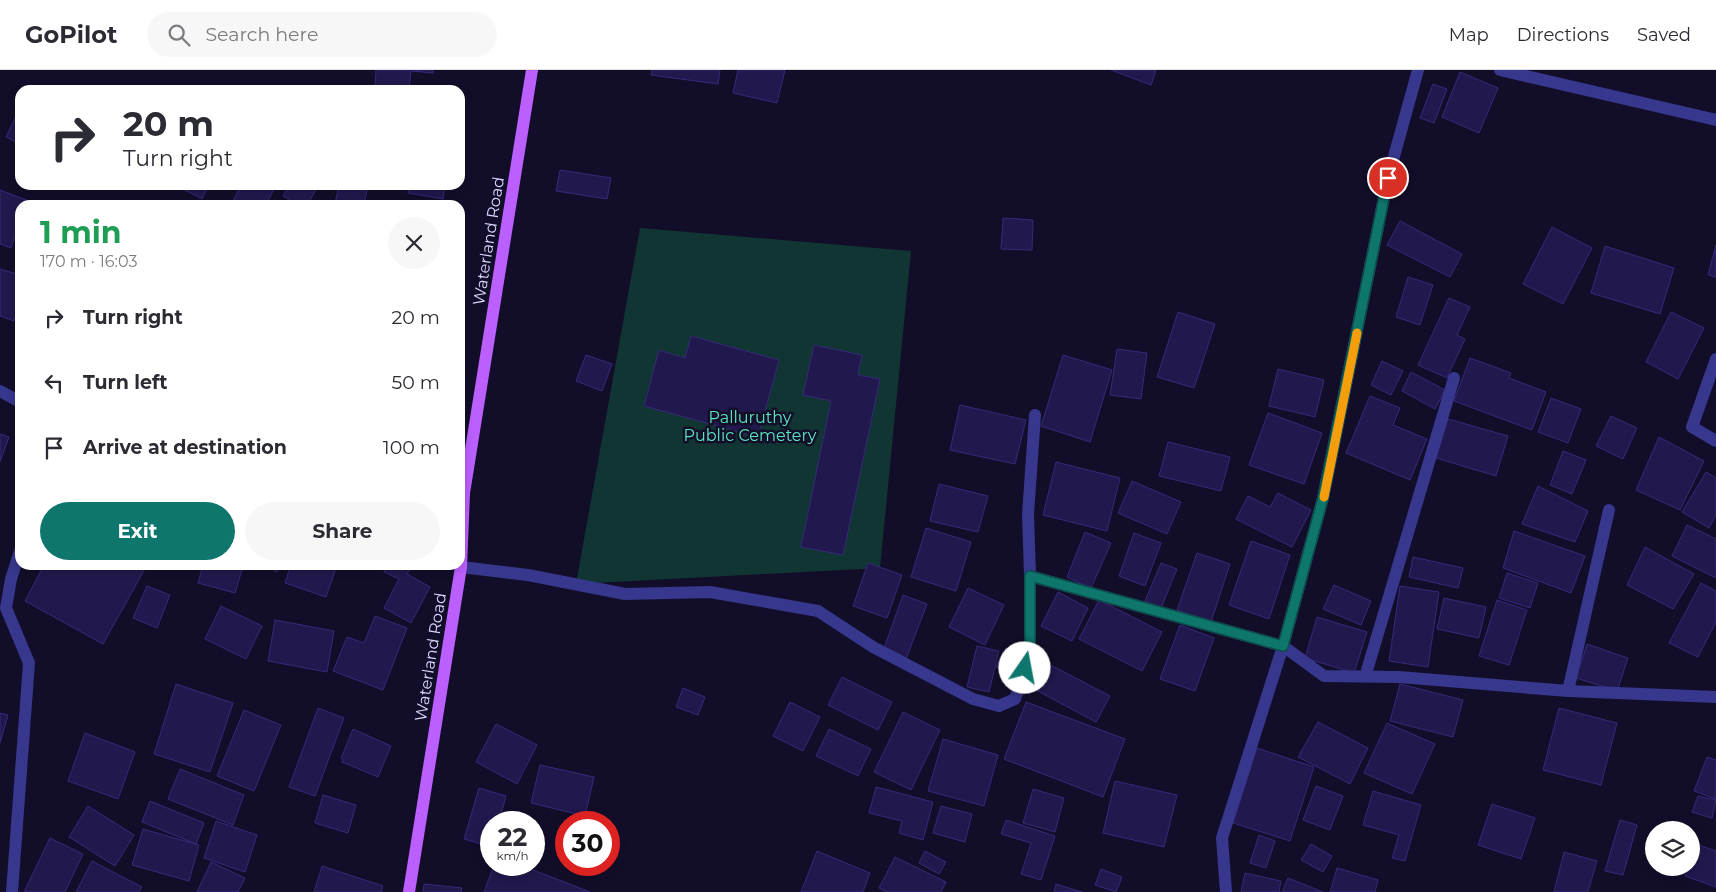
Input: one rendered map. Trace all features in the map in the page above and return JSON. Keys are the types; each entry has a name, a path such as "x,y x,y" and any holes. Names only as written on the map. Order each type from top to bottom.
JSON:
{"main road":[{"name":"Waterland Road","path":"465,474 532,70"},
{"name":"Waterland Road","path":"410,892 461,570"}],"street":[{"path":"1226,892 1222,838 1283,646 1323,498 1388,178 1418,70"},
{"path":"1500,70 1716,120"},
{"path":"1716,358 1692,427 1716,441"},
{"path":"1365,677 1454,378"},
{"path":"0,391 15,399"},
{"path":"465,567 528,575 625,594 710,592 818,611 873,647 973,699 998,706 1015,699 1030,652 1028,514 1035,415"},
{"path":"1568,691 1609,510"},
{"path":"12,892 29,663 6,608 15,567"},
{"path":"1030,576 1283,646 1324,676 1399,677 1568,691 1716,697"}],"green space":[{"name":"Palluruthy Public Cemetery","path":"640,228 911,251 880,568 576,584"}],"building":[{"path":"376,70 433,70 433,73 411,71 410,85 375,85"},
{"path":"652,70 720,70 718,84 651,75"},
{"path":"738,70 785,70 777,103 733,93"},
{"path":"1111,70 1156,70 1151,85"},
{"path":"1460,72 1498,88 1479,133 1442,117"},
{"path":"1433,84 1447,89 1434,123 1420,118"},
{"path":"15,118 15,142 6,137"},
{"path":"560,170 611,178 607,199 556,191"},
{"path":"0,190 26,200 15,200 15,237 11,248 0,244"},
{"path":"185,190 206,190 202,199"},
{"path":"238,190 274,190 268,200 234,200"},
{"path":"287,190 316,190 310,200 290,200 283,196"},
{"path":"338,190 367,190 365,200 336,200"},
{"path":"408,190 444,190 443,199 408,193"},
{"path":"1003,218 1033,220 1032,250 1001,249"},
{"path":"1400,221 1462,254 1450,277 1387,245"},
{"path":"1552,227 1592,248 1563,304 1523,284"},
{"path":"1716,245 1716,277 1708,275"},
{"path":"1605,246 1674,268 1660,314 1591,293"},
{"path":"0,269 15,274 15,318 14,321 0,316"},
{"path":"1408,277 1433,285 1420,325 1396,317"},
{"path":"1449,298 1470,307 1457,335 1465,339 1447,378 1418,365"},
{"path":"1178,312 1215,324 1194,388 1157,377"},
{"path":"1671,312 1704,328 1678,379 1646,362"},
{"path":"691,336 779,360 758,437 644,406 659,350 685,358"},
{"path":"814,345 862,355 858,375 880,379 843,555 801,547 831,401 803,395"},
{"path":"1117,349 1147,353 1141,399 1110,395"},
{"path":"586,355 612,364 602,391 576,381"},
{"path":"1063,355 1112,370 1090,442 1041,426"},
{"path":"1470,358 1511,373 1509,378 1546,392 1532,430 1454,401"},
{"path":"1382,361 1403,371 1391,395 1371,385"},
{"path":"1278,369 1324,380 1315,417 1269,406"},
{"path":"1411,372 1445,390 1435,409 1402,391"},
{"path":"1370,396 1400,408 1393,425 1427,439 1410,480 1346,453"},
{"path":"1551,398 1581,409 1568,443 1538,432"},
{"path":"960,405 1026,420 1015,464 950,450"},
{"path":"1268,413 1322,433 1304,484 1249,465"},
{"path":"1611,416 1637,428 1623,459 1596,446"},
{"path":"1448,419 1508,436 1496,476 1436,458"},
{"path":"0,434 9,437 0,462"},
{"path":"1659,437 1704,461 1680,510 1636,490"},
{"path":"1168,442 1230,457 1221,491 1159,476"},
{"path":"1563,451 1586,460 1572,494 1550,485"},
{"path":"1056,462 1120,478 1107,531 1043,515"},
{"path":"1706,472 1716,478 1716,515 1709,528 1682,512"},
{"path":"1132,481 1181,502 1167,534 1118,513"},
{"path":"939,484 988,496 978,532 930,521"},
{"path":"1538,486 1588,511 1575,542 1522,524"},
{"path":"1278,493 1311,510 1292,547 1236,519 1248,496 1270,507"},
{"path":"1687,525 1716,539 1716,578 1672,556"},
{"path":"926,528 971,542 956,591 911,577"},
{"path":"1514,531 1585,556 1571,593 1503,568"},
{"path":"1085,532 1111,543 1091,588 1067,577"},
{"path":"1134,533 1161,543 1145,586 1119,576"},
{"path":"1251,541 1290,555 1269,619 1229,605"},
{"path":"1645,547 1694,574 1673,609 1627,585"},
{"path":"1197,553 1230,564 1211,622 1177,610"},
{"path":"1413,557 1463,568 1458,588 1409,577"},
{"path":"868,563 902,575 887,618 853,606"},
{"path":"1161,563 1177,569 1161,608 1145,601"},
{"path":"41,570 144,570 103,644 25,601"},
{"path":"202,570 242,570 235,593 198,583"},
{"path":"289,570 335,570 326,597 285,583"},
{"path":"385,570 409,570 407,574 430,587 411,623 384,608 399,579 384,572"},
{"path":"1507,573 1538,583 1530,608 1499,598"},
{"path":"1701,583 1716,591 1716,622 1698,657 1669,643"},
{"path":"1334,585 1371,601 1361,625 1323,609"},
{"path":"147,586 170,595 157,628 133,618"},
{"path":"1400,586 1439,592 1428,667 1389,661"},
{"path":"968,588 1004,605 985,645 949,627"},
{"path":"1058,592 1088,608 1072,641 1041,626"},
{"path":"903,595 927,604 906,659 883,651"},
{"path":"1444,598 1486,607 1479,638 1437,629"},
{"path":"1099,600 1162,632 1142,671 1079,639"},
{"path":"1497,600 1527,610 1509,665 1479,656"},
{"path":"221,606 262,626 246,659 205,639"},
{"path":"375,616 407,628 383,690 333,671 347,637 364,643"},
{"path":"1317,617 1367,632 1354,673 1305,658"},
{"path":"275,620 334,631 327,672 268,661"},
{"path":"1180,625 1214,638 1195,691 1160,679"},
{"path":"1587,644 1628,658 1617,691 1576,678"},
{"path":"977,646 999,651 989,692 967,687"},
{"path":"1006,648 1026,658 1016,677 996,667"},
{"path":"1045,662 1110,696 1096,722 1032,688"},
{"path":"842,677 892,702 878,730 828,705"},
{"path":"176,684 233,703 210,772 154,754"},
{"path":"1400,684 1463,700 1453,737 1390,721"},
{"path":"683,688 705,697 698,715 676,707"},
{"path":"790,702 820,717 803,751 773,736"},
{"path":"1026,702 1125,739 1103,797 1004,759"},
{"path":"318,708 344,718 315,796 289,787"},
{"path":"1559,708 1617,723 1601,785 1543,770"},
{"path":"244,710 281,725 254,791 217,776"},
{"path":"903,712 940,730 911,790 874,772"},
{"path":"0,713 8,715 0,743"},
{"path":"1318,722 1368,748 1350,784 1298,757"},
{"path":"1387,723 1435,744 1412,794 1364,773"},
{"path":"496,724 537,745 517,784 476,762"},
{"path":"353,729 391,746 378,777 342,762 343,759 341,758"},
{"path":"829,729 871,749 858,776 816,756"},
{"path":"85,733 135,752 118,799 68,781"},
{"path":"943,739 998,755 984,806 928,791"},
{"path":"1257,748 1314,767 1290,841 1233,823"},
{"path":"1707,757 1716,760 1716,799 1694,791"},
{"path":"540,765 594,777 586,811 564,811 531,803"},
{"path":"180,769 244,795 233,825 168,799"},
{"path":"1115,781 1177,795 1164,847 1103,833"},
{"path":"1316,786 1343,796 1330,830 1303,820"},
{"path":"876,787 933,802 923,840 899,833 902,821 869,813"},
{"path":"479,788 506,796 502,811 480,811 480,844 464,839"},
{"path":"1033,789 1064,798 1055,832 1023,823"},
{"path":"1373,791 1421,805 1405,861 1392,858 1399,835 1363,825"},
{"path":"323,795 356,805 348,833 315,823"},
{"path":"1698,796 1716,800 1712,818 1692,812"},
{"path":"150,801 204,823 196,844 142,822"},
{"path":"1492,804 1535,818 1521,859 1478,845"},
{"path":"88,806 134,835 115,866 69,837"},
{"path":"941,806 972,814 965,842 933,833"},
{"path":"1006,820 1055,836 1041,880 1021,874 1031,843 1001,834"},
{"path":"1620,820 1637,825 1623,875 1605,871"},
{"path":"216,821 257,835 245,872 204,858"},
{"path":"143,829 199,845 189,881 132,865"},
{"path":"1259,835 1275,841 1266,868 1250,863"},
{"path":"50,838 83,854 65,892 24,892"},
{"path":"1311,844 1332,856 1323,872 1301,860"},
{"path":"1700,845 1716,851 1716,887 1685,876 1700,876"},
{"path":"817,851 870,873 863,892 801,892"},
{"path":"925,851 946,862 939,874 919,863"},
{"path":"1564,852 1597,861 1588,892 1554,892"},
{"path":"895,857 946,882 941,892 887,892 879,888"},
{"path":"92,861 142,887 139,892 76,892"},
{"path":"211,862 245,878 238,892 197,892"},
{"path":"322,866 383,886 381,892 314,892"},
{"path":"1337,868 1378,880 1375,892 1330,892"},
{"path":"1101,869 1122,877 1116,892 1095,885"},
{"path":"1245,873 1281,881 1279,892 1241,892"},
{"path":"545,875 590,892 484,892 490,876"},
{"path":"1288,878 1323,892 1282,892"},
{"path":"424,884 462,888 461,892 423,892"},
{"path":"1056,884 1082,892 1054,892"}],"slow traffic":[{"path":"1324,497 1357,333"}],"route":[{"path":"1025,668 1030,652 1030,576 1283,646 1323,498 1388,178"}]}
